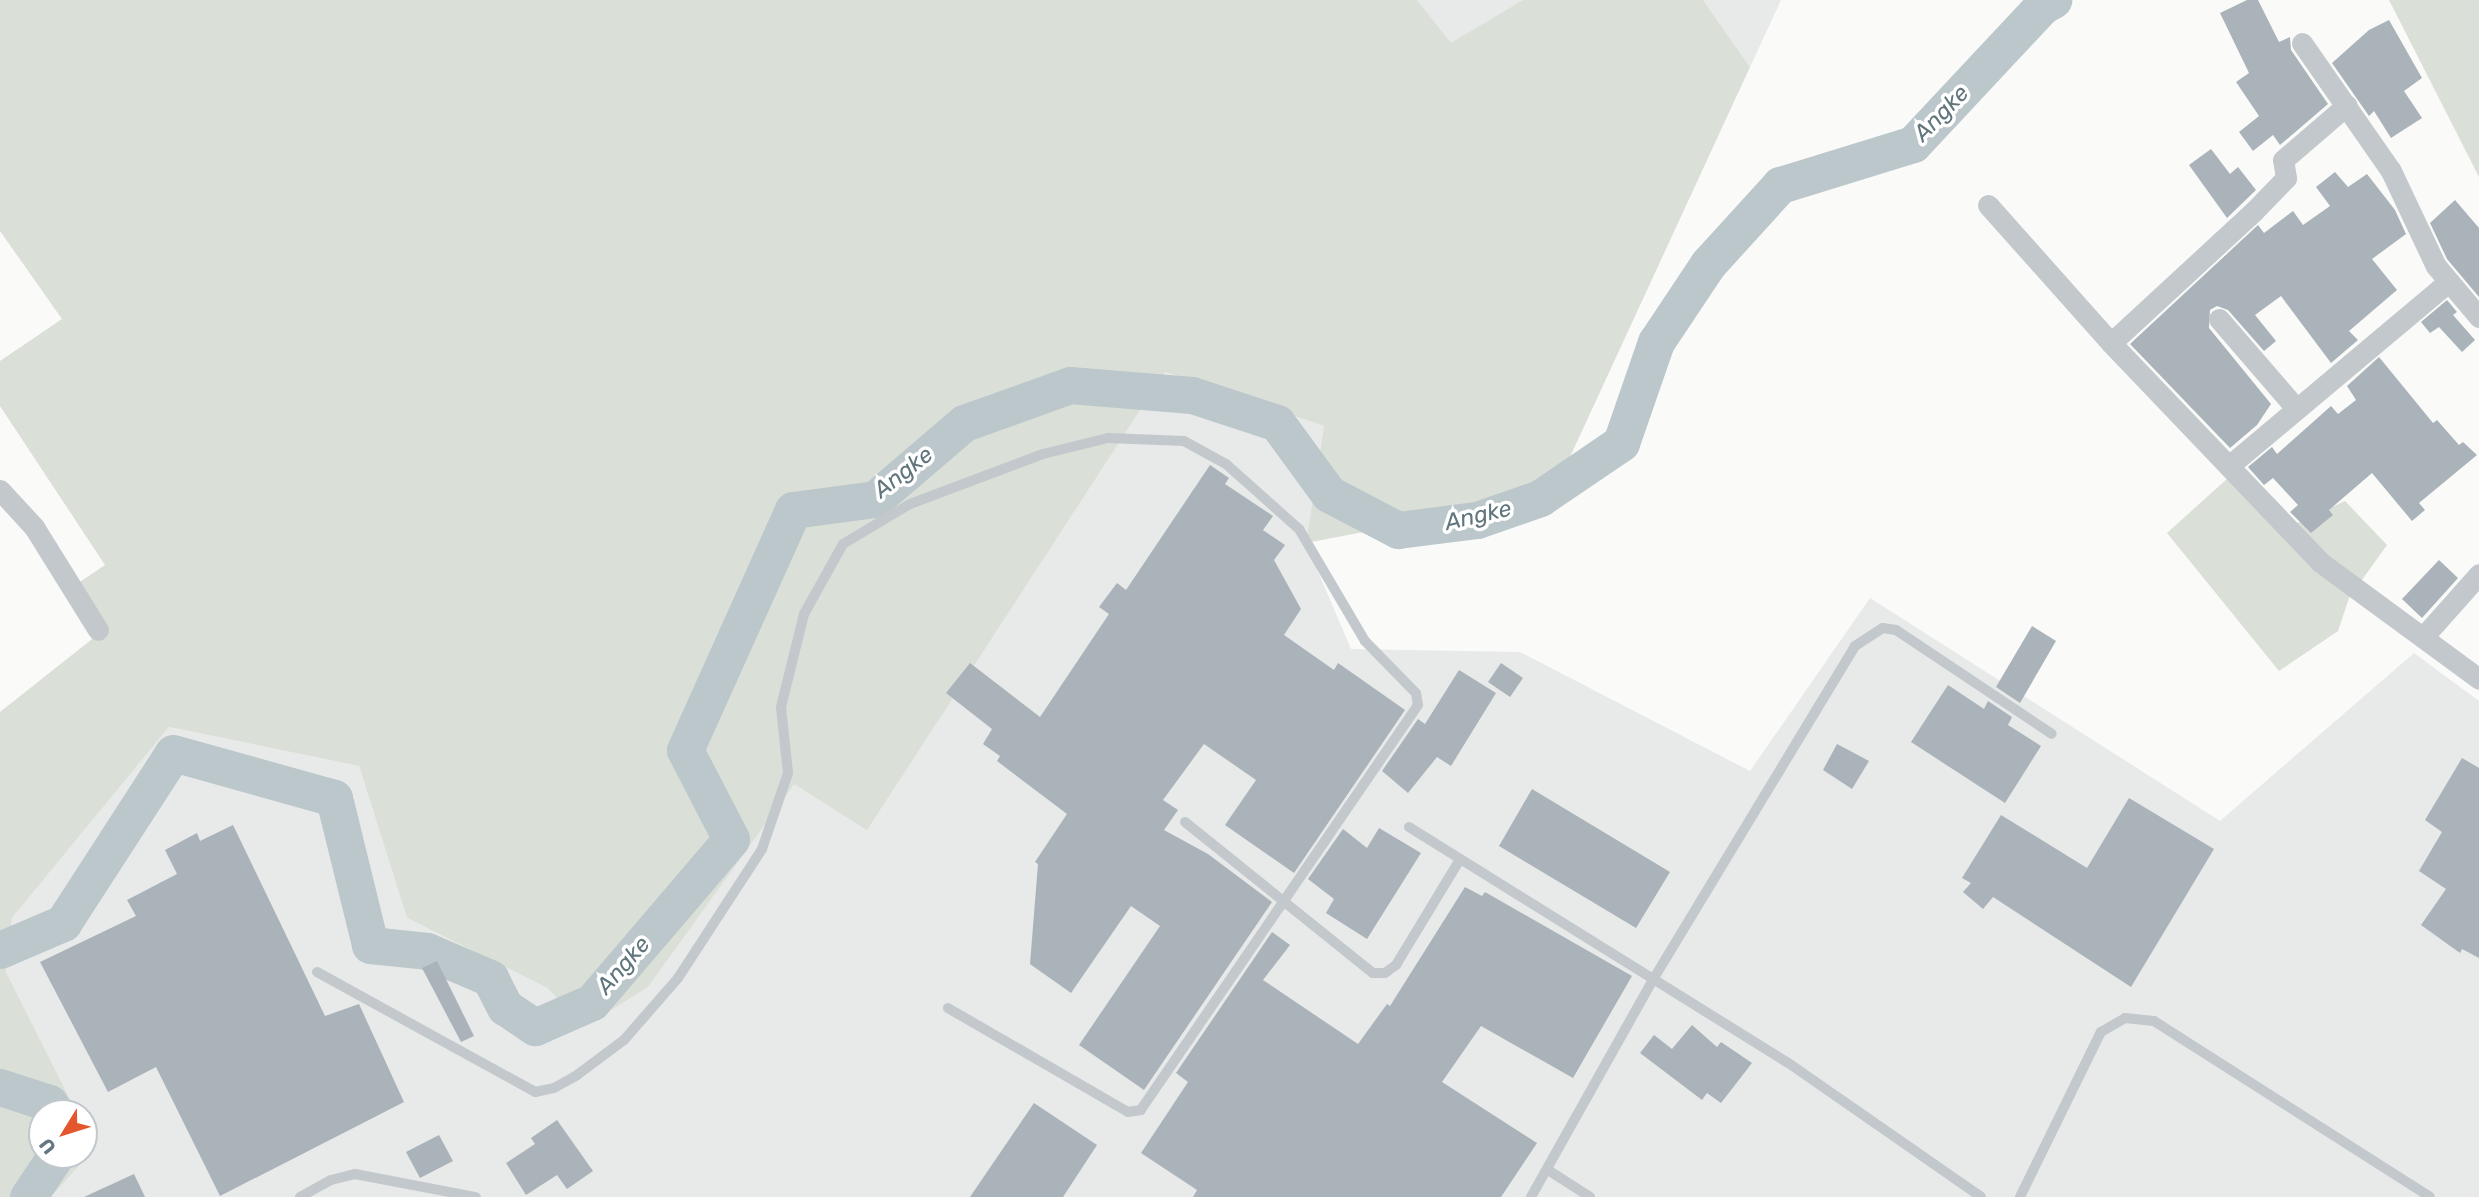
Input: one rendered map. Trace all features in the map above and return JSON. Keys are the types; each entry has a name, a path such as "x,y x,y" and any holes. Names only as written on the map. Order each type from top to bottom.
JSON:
{"street":[{"path":"2302,43 2392,171 2447,284 2479,317"},
{"path":"2111,343 2286,178 2283,160 2347,105"},
{"path":"1988,205 2111,343 2320,562 2479,678"},
{"path":"2230,465 2295,407 2447,284"},
{"path":"2219,319 2295,407"},
{"path":"0,490 34,527 98,629"},
{"path":"2424,636 2479,574"}],"lane":[{"path":"317,972 535,1092 554,1088 577,1075 624,1040 678,978 762,849 788,773 781,707 804,614 843,544 910,504 1043,454 1108,438 1184,441 1226,464 1262,492 1299,528 1365,641 1416,693 1418,705 1141,1110 1128,1112 948,1008"},
{"path":"1531,1197 1654,978 1816,705 1855,646 1871,633 1883,628 1896,630 2052,734"},
{"path":"1185,822 1285,899 1373,973 1385,973 1396,965 1459,861"},
{"path":"1409,827 1459,861 1654,978 1787,1062 1981,1197"},
{"path":"2020,1197 2101,1032 2125,1018 2154,1021 2430,1197"},
{"path":"1548,1170 1590,1197"},
{"path":"300,1197 331,1180 355,1174 476,1197"}],"shaded area":[{"path":"0,0 1417,0 1451,43 1523,0 1703,0 1750,67 1552,496 1306,543 1324,426 1165,372 867,830 794,784 648,987 586,1026 547,988 407,918 359,766 169,727 12,918 6,972 70,1099 28,1099 28,1169 76,1169 51,1197 0,1197 0,712 101,632 68,590 105,565 0,406 0,361 62,319 0,231"},
{"path":"1417,0 1523,0 1451,44"},
{"path":"1703,0 1781,0 1750,67"},
{"path":"2389,0 2479,0 2479,177"},
{"path":"1165,372 1324,426 1306,543 1351,649 1520,652 1750,771 1870,598 2220,821 2414,653 2479,701 2479,1197 51,1197 76,1169 98,1169 98,1099 70,1099 6,972 12,918 169,727 359,766 407,918 547,988 586,1026 648,987 794,783 867,829"},
{"path":"2228,478 2280,531 2345,501 2387,545 2349,598 2338,631 2279,671 2167,533"}],"building":[{"path":"2247,0 2258,0 2279,42 2290,37 2291,50 2328,104 2280,145 2273,135 2253,151 2239,132 2259,116 2236,82 2249,73 2220,13"},
{"path":"2389,20 2422,78 2404,91 2422,118 2391,138 2374,111 2369,116 2332,63 2369,30"},
{"path":"2211,149 2230,174 2238,167 2256,190 2227,218 2189,165"},
{"path":"2335,172 2348,187 2367,174 2395,210 2406,234 2372,259 2397,290 2349,331 2358,340 2331,363 2281,296 2255,315 2276,341 2264,351 2228,310 2217,306 2210,310 2209,328 2271,404 2257,425 2230,448 2130,344 2258,225 2264,233 2293,211 2303,225 2330,206 2316,187"},
{"path":"2455,200 2479,228 2479,297 2447,259 2430,223"},
{"path":"2447,300 2457,312 2453,315 2475,340 2462,352 2439,327 2430,333 2421,322"},
{"path":"2379,357 2433,423 2437,420 2459,445 2463,442 2477,455 2419,503 2425,510 2412,521 2372,473 2329,510 2333,515 2311,533 2290,512 2298,505 2273,478 2264,485 2248,467 2272,447 2277,454 2331,406 2338,414 2356,400 2347,386"},
{"path":"1210,465 1229,478 1225,484 1273,516 1263,530 1285,545 1274,560 1301,609 1284,635 1334,670 1338,663 1405,710 1294,873 1225,825 1256,780 1204,744 1163,800 1178,810 1164,830 1208,854 1272,902 1144,1090 1079,1045 1160,926 1131,906 1071,993 1030,964 1038,864 1035,862 1067,814 997,761 1000,756 983,744 992,729 946,693 970,663 1040,717 1109,614 1099,607 1117,583 1126,590"},
{"path":"2439,560 2458,578 2422,618 2402,599"},
{"path":"2032,626 2056,641 2020,703 1996,687"},
{"path":"1501,663 1523,678 1510,697 1488,682"},
{"path":"1459,670 1496,693 1451,766 1437,757 1408,793 1382,771 1418,719 1425,724"},
{"path":"1948,685 1984,709 1988,701 2012,717 2008,725 2041,746 2005,803 1911,742"},
{"path":"1837,744 1869,761 1852,789 1823,770"},
{"path":"2462,758 2479,768 2479,958 2462,949 2460,953 2421,925 2446,889 2419,871 2442,832 2425,820"},
{"path":"1532,789 1670,872 1636,928 1499,846"},
{"path":"2129,798 2214,849 2131,987 1993,897 1983,909 1963,892 1971,883 1962,878 2001,815 2087,868"},
{"path":"233,825 325,1016 359,1004 404,1102 220,1196 156,1067 108,1092 40,962 136,916 127,900 177,874 165,850 197,833 200,841"},
{"path":"1379,828 1421,853 1367,939 1326,913 1334,899 1308,879 1343,829 1367,848"},
{"path":"1465,887 1482,896 1485,892 1632,976 1573,1078 1481,1026 1442,1082 1537,1143 1501,1197 1193,1197 1197,1190 1141,1153 1188,1082 1176,1073 1272,932 1290,945 1263,980 1358,1044 1387,1004 1390,1006"},
{"path":"437,961 474,1036 461,1042 422,968"},
{"path":"1692,1025 1717,1047 1721,1042 1752,1063 1721,1103 1707,1093 1702,1100 1640,1053 1654,1035 1672,1049"},
{"path":"1034,1103 1097,1145 1063,1197 970,1197"},
{"path":"557,1120 593,1171 567,1189 557,1175 526,1195 506,1163 535,1144 531,1138"},
{"path":"439,1135 453,1161 420,1178 406,1152"},
{"path":"134,1174 145,1197 84,1197"}],"waterway":[{"name":"Angke","path":"0,950 63,923 173,753 334,798 370,945 427,951 490,978 505,1007 535,1027 592,1002 731,839 685,750 793,510 875,499 964,423 1070,385 1192,395 1277,423 1329,494 1398,530 1477,520 1540,498 1621,443 1656,342 1708,264 1780,185 1913,144 2042,6 2053,0"},
{"name":"Angke","path":"0,1087 37,1099"},
{"name":"Angke","path":"28,1197 47,1169"}]}
